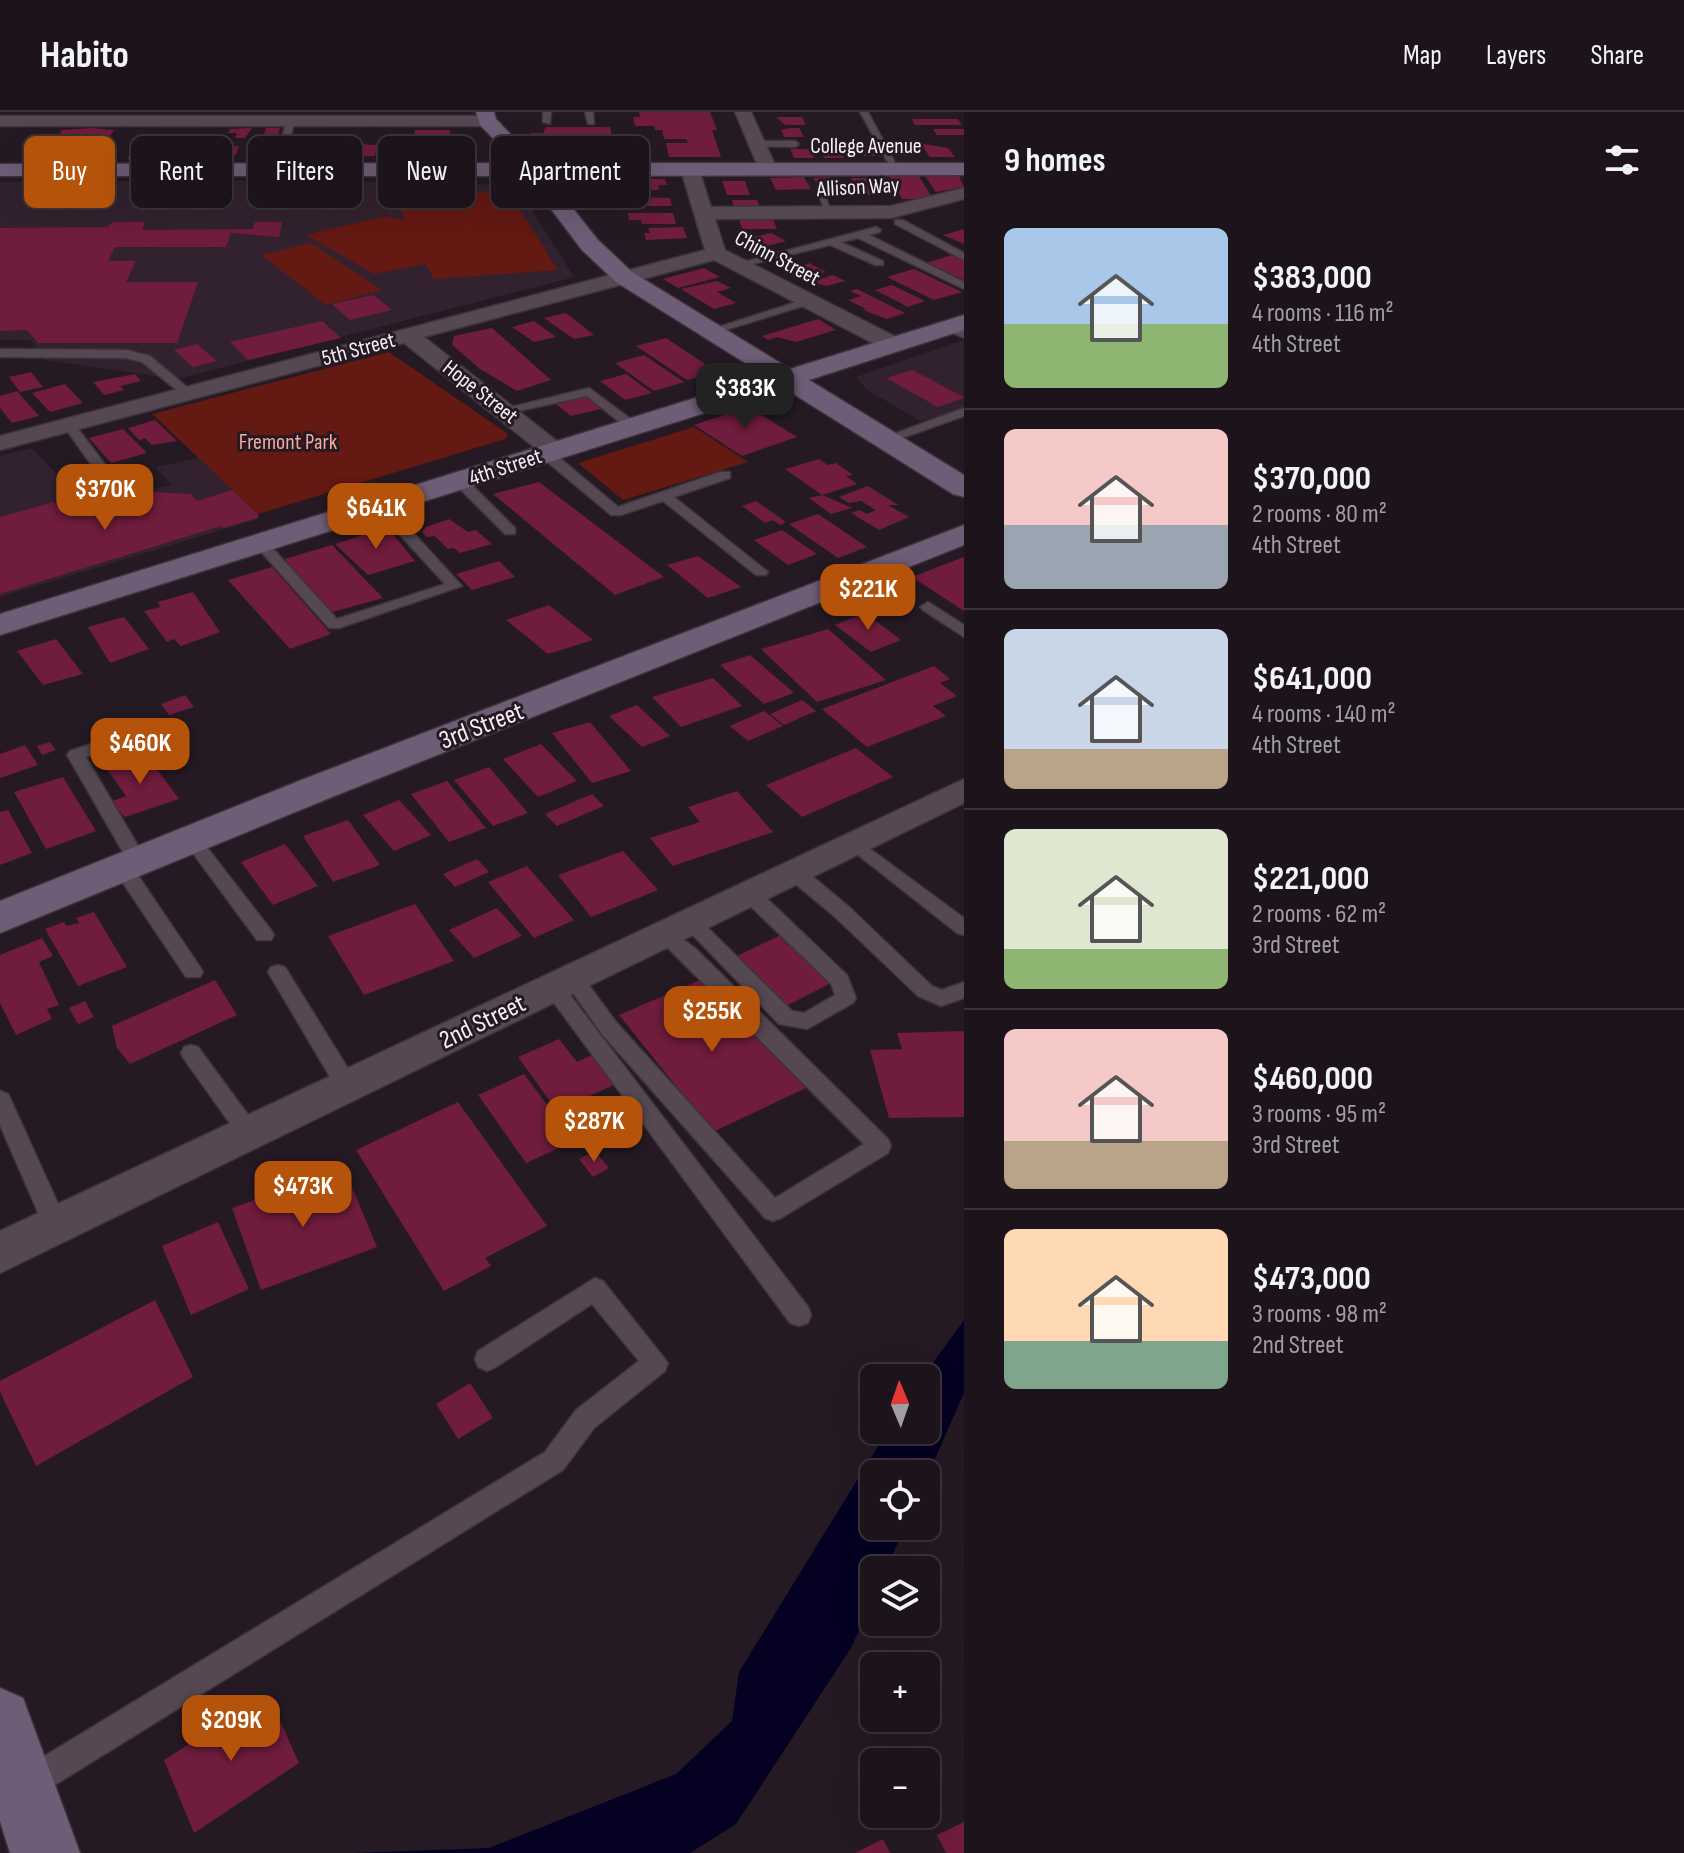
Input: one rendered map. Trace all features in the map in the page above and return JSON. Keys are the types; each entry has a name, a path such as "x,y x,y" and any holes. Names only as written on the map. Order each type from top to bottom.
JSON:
{"main road":[{"path":"486,116 503,136"},
{"name":"College Avenue","path":"649,170 964,169"},
{"name":"College Avenue","path":"0,170 248,170"},
{"path":"561,208 590,245 624,277 964,488"},
{"name":"4th Street","path":"0,625 262,545 787,377 959,328"},
{"name":"3rd Street","path":"0,918 318,788 964,534"},
{"path":"0,1721 45,1853"}],"street":[{"path":"743,112 768,169"},
{"path":"1,116 233,117 290,122 341,117 486,116"},
{"name":"Chinn Street","path":"690,170 716,253 894,345"},
{"name":"Allison Way","path":"705,213 825,204 891,212 964,193"},
{"name":"5th Street","path":"8,445 69,425 716,253"},
{"name":"Hope Street","path":"408,335 505,410 549,451"},
{"name":"2nd Street","path":"0,1253 964,790"}],"lane":[{"path":"864,112 896,168"},
{"path":"286,136 290,122"},
{"path":"757,144 795,144"},
{"path":"899,222 964,257"},
{"path":"737,265 876,230"},
{"path":"859,234 964,286"},
{"path":"831,241 879,263"},
{"path":"712,331 809,301"},
{"path":"0,353 126,354 146,359 188,393"},
{"path":"505,410 589,392 632,426"},
{"path":"886,439 964,412"},
{"path":"931,424 964,429"},
{"path":"69,425 105,474"},
{"path":"549,451 616,512 725,475"},
{"path":"460,481 510,531"},
{"path":"665,496 761,572"},
{"path":"262,545 334,625 455,586 382,507"},
{"path":"928,607 964,632"},
{"path":"118,740 76,755 131,866 193,972"},
{"path":"193,841 264,935"},
{"path":"854,843 964,928"},
{"path":"794,872 841,911 925,991 941,998 964,990"},
{"path":"677,928 786,1018 807,1021 846,998 840,980 749,893"},
{"path":"563,982 609,1028 773,1211 880,1146 677,928"},
{"path":"278,972 347,1086"},
{"path":"563,982 799,1315"},
{"path":"191,1053 249,1133"},
{"path":"0,1100 56,1226"},
{"path":"23,1787 554,1461 585,1419 656,1363 595,1289 487,1359"}],"shaded area":[{"path":"232,180 248,180 248,208 362,208 362,181 378,182 378,208 475,208 475,184 491,184 491,208 530,208 574,277 177,379 44,360 31,340 0,340 0,182 24,182 24,208 115,208 115,181 131,181 131,208 232,208"},
{"path":"964,340 964,409 921,421 867,390 856,377"},
{"path":"31,448 68,485 104,500 172,485 155,467 199,458 258,514 258,519 0,597 0,456"}],"green space":[{"path":"491,191 491,208 518,208 558,270 433,279 426,264 374,274 306,235 385,216 405,220 400,208 475,208 475,192"},
{"path":"311,243 382,290 326,305 261,255"},
{"name":"Fremont Park","path":"389,352 508,434 505,439 258,514 152,414"},
{"path":"694,427 748,462 623,500 578,463"}],"water":[{"path":"964,1320 964,1393 934,1460 870,1460 879,1444 940,1444 940,1364 932,1364"},
{"path":"860,1475 860,1540 899,1540 892,1556 860,1556 860,1628 851,1648 736,1824 690,1853 354,1853 489,1848 676,1774 732,1721 739,1672"}],"building":[{"path":"639,112 710,112 717,130 712,130 721,157 669,157 666,143 688,143 686,139 664,139 662,130 655,130 654,126 635,126 633,117 640,117"},
{"path":"776,117 802,117 806,125 785,125"},
{"path":"912,119 958,119 962,125 915,125"},
{"path":"546,127 610,127 612,136 531,136 530,133 543,133"},
{"path":"252,128 245,138 235,138 237,133 228,133 230,129"},
{"path":"266,128 280,128 278,136 264,136"},
{"path":"799,128 804,137 784,137 781,130"},
{"path":"933,129 964,129 964,135 937,135"},
{"path":"62,130 114,130 110,136 59,136"},
{"path":"415,130 450,130 450,136 414,134"},
{"path":"914,142 948,148 955,157 930,157 923,147 917,147"},
{"path":"232,143 233,146 239,146 236,155 232,155"},
{"path":"362,144 377,145 375,156 362,157"},
{"path":"853,144 876,146 882,156 864,156"},
{"path":"819,147 839,147 844,158 824,158"},
{"path":"892,147 910,147 918,153 898,156"},
{"path":"790,149 810,149 814,158 794,158"},
{"path":"889,176 919,176 933,199 902,199"},
{"path":"925,176 959,176 964,187 936,192"},
{"path":"804,177 811,189 776,190 770,178"},
{"path":"833,177 839,188 820,188 813,178"},
{"path":"851,178 884,178 894,195 860,195"},
{"path":"649,179 665,179 667,185 658,185 659,190 649,190"},
{"path":"722,181 745,181 750,195 727,195"},
{"path":"649,197 670,198 672,206 649,206"},
{"path":"732,200 757,200 761,210 735,210"},
{"path":"628,213 673,213 676,224 642,224 641,220 629,220"},
{"path":"772,217 777,229 742,229 739,219"},
{"path":"114,222 145,222 142,230 253,229 255,222 282,222 279,237 231,233 226,247 115,247 108,261 136,261 126,282 198,282 177,343 38,343 27,330 0,331 0,228 107,227"},
{"path":"683,227 687,238 646,240 644,233 650,233 648,228"},
{"path":"964,229 964,244 943,235"},
{"path":"771,233 786,241 759,248 741,240"},
{"path":"952,255 964,260 964,280 926,263"},
{"path":"809,263 826,272 804,278 791,272"},
{"path":"704,268 720,277 678,288 663,279"},
{"path":"914,269 962,292 934,300 887,277"},
{"path":"833,275 845,281 827,286 811,282"},
{"path":"717,281 731,288 717,292 736,303 714,309 681,289"},
{"path":"892,285 925,301 908,307 875,290"},
{"path":"857,289 905,313 887,319 863,310 866,309 848,300 861,296 850,291"},
{"path":"373,295 392,310 350,320 332,304"},
{"path":"566,313 594,335 574,339 544,318"},
{"path":"818,319 836,330 796,342 777,337 768,340 762,336"},
{"path":"322,321 341,338 248,360 230,342"},
{"path":"534,321 556,337 534,342 512,327"},
{"path":"492,328 551,380 517,391 480,369 452,345 454,336"},
{"path":"666,338 717,372 687,380 636,346"},
{"path":"197,344 217,361 193,367 174,350"},
{"path":"644,355 684,382 654,391 615,363"},
{"path":"912,370 964,398 938,407 886,378"},
{"path":"31,372 43,387 20,392 9,377"},
{"path":"135,374 141,381 120,386 124,390 104,395 93,382"},
{"path":"626,374 652,393 625,400 600,381"},
{"path":"65,384 83,403 50,412 32,393"},
{"path":"17,391 39,416 12,423 0,408 0,396"},
{"path":"589,395 605,408 571,416 556,404"},
{"path":"748,407 797,437 742,456 694,425"},
{"path":"155,420 177,441 152,445 145,438 139,440 128,428"},
{"path":"123,429 147,453 111,463 89,438"},
{"path":"819,459 828,465 836,463 853,475 846,476 857,484 822,495 785,469"},
{"path":"141,471 150,481 105,494 96,484"},
{"path":"539,482 664,577 615,595 493,494"},
{"path":"868,486 898,505 888,505 909,517 879,530 851,513 859,510 867,514 876,510 861,501 849,503 839,497"},
{"path":"232,490 258,514 258,518 221,526 0,594 0,517 54,502 65,515 150,492 191,494 197,501"},
{"path":"822,495 852,508 831,514 809,498"},
{"path":"756,501 786,522 780,525 773,520 765,523 742,506"},
{"path":"818,514 867,547 838,558 789,524"},
{"path":"449,519 468,532 476,530 492,544 460,553 454,548 448,549 435,536 427,537 422,532 426,527"},
{"path":"387,527 415,561 368,575 335,544"},
{"path":"782,530 817,554 788,565 754,540"},
{"path":"332,545 383,598 329,613 281,560"},
{"path":"698,556 741,587 708,598 667,565"},
{"path":"964,557 964,611 912,577"},
{"path":"499,561 515,577 472,590 456,574"},
{"path":"272,567 331,634 290,649 228,580"},
{"path":"193,592 220,632 181,646 174,639 167,642 144,611 160,607 158,602"},
{"path":"549,605 593,640 548,654 506,620"},
{"path":"865,613 901,640 871,652 835,625"},
{"path":"124,617 149,649 110,663 88,627"},
{"path":"828,629 886,680 817,702 761,649"},
{"path":"56,639 83,674 43,685 17,651"},
{"path":"750,655 794,693 764,704 720,665"},
{"path":"934,666 950,679 940,683 957,696 933,706 946,716 867,747 822,709"},
{"path":"713,678 742,706 681,727 652,697"},
{"path":"185,695 194,707 169,715 161,704"},
{"path":"802,700 816,711 784,725 770,714"},
{"path":"637,705 670,736 642,747 609,716"},
{"path":"764,711 783,726 748,741 730,726"},
{"path":"590,722 631,771 592,783 552,733"},
{"path":"50,742 56,750 42,755 37,746"},
{"path":"541,744 577,781 538,797 503,759"},
{"path":"25,745 38,765 0,778 0,754"},
{"path":"856,748 893,777 802,817 766,785"},
{"path":"147,756 179,799 125,817 110,802 126,796 104,765 121,758 130,764"},
{"path":"489,767 528,813 493,826 454,780"},
{"path":"63,777 96,831 46,849 14,792"},
{"path":"447,781 486,828 449,842 411,794"},
{"path":"737,791 773,832 673,866 650,838 700,822 688,807"},
{"path":"592,794 604,806 557,826 545,814"},
{"path":"399,800 431,835 394,851 363,815"},
{"path":"8,810 32,853 0,865 0,812"},
{"path":"348,820 380,865 333,882 303,836"},
{"path":"285,844 318,886 273,905 241,862"},
{"path":"623,851 658,890 591,917 558,875"},
{"path":"477,859 489,872 455,887 443,874"},
{"path":"527,866 574,920 534,938 488,882"},
{"path":"415,904 454,961 364,995 328,936"},
{"path":"497,908 522,936 474,958 449,930"},
{"path":"94,912 127,967 78,986 45,929 64,922 66,926 79,923 76,918"},
{"path":"781,935 831,983 786,1006 737,956"},
{"path":"42,938 53,956 39,962 59,1005 47,1009 52,1019 16,1035 0,1003 0,955"},
{"path":"707,977 806,1088 713,1132 619,1015"},
{"path":"215,980 237,1015 130,1064 117,1048 112,1026"},
{"path":"85,1001 94,1017 78,1024 69,1008"},
{"path":"964,1031 964,1117 889,1118 870,1050 902,1049 897,1033"},
{"path":"559,1039 577,1062 598,1052 620,1082 557,1111 518,1057"},
{"path":"524,1074 574,1141 526,1163 478,1095"},
{"path":"458,1102 547,1226 485,1258 491,1266 444,1291 356,1150"},
{"path":"595,1151 609,1168 593,1177 579,1159"},
{"path":"344,1168 377,1247 261,1290 232,1208"},
{"path":"218,1222 249,1289 191,1315 162,1246"},
{"path":"155,1300 193,1377 36,1466 0,1392 0,1381"},
{"path":"470,1383 493,1418 458,1439 436,1404"},
{"path":"268,1694 299,1763 194,1833 164,1760"},
{"path":"964,1822 964,1853 946,1853 937,1835"},
{"path":"883,1839 890,1853 855,1853"}]}
